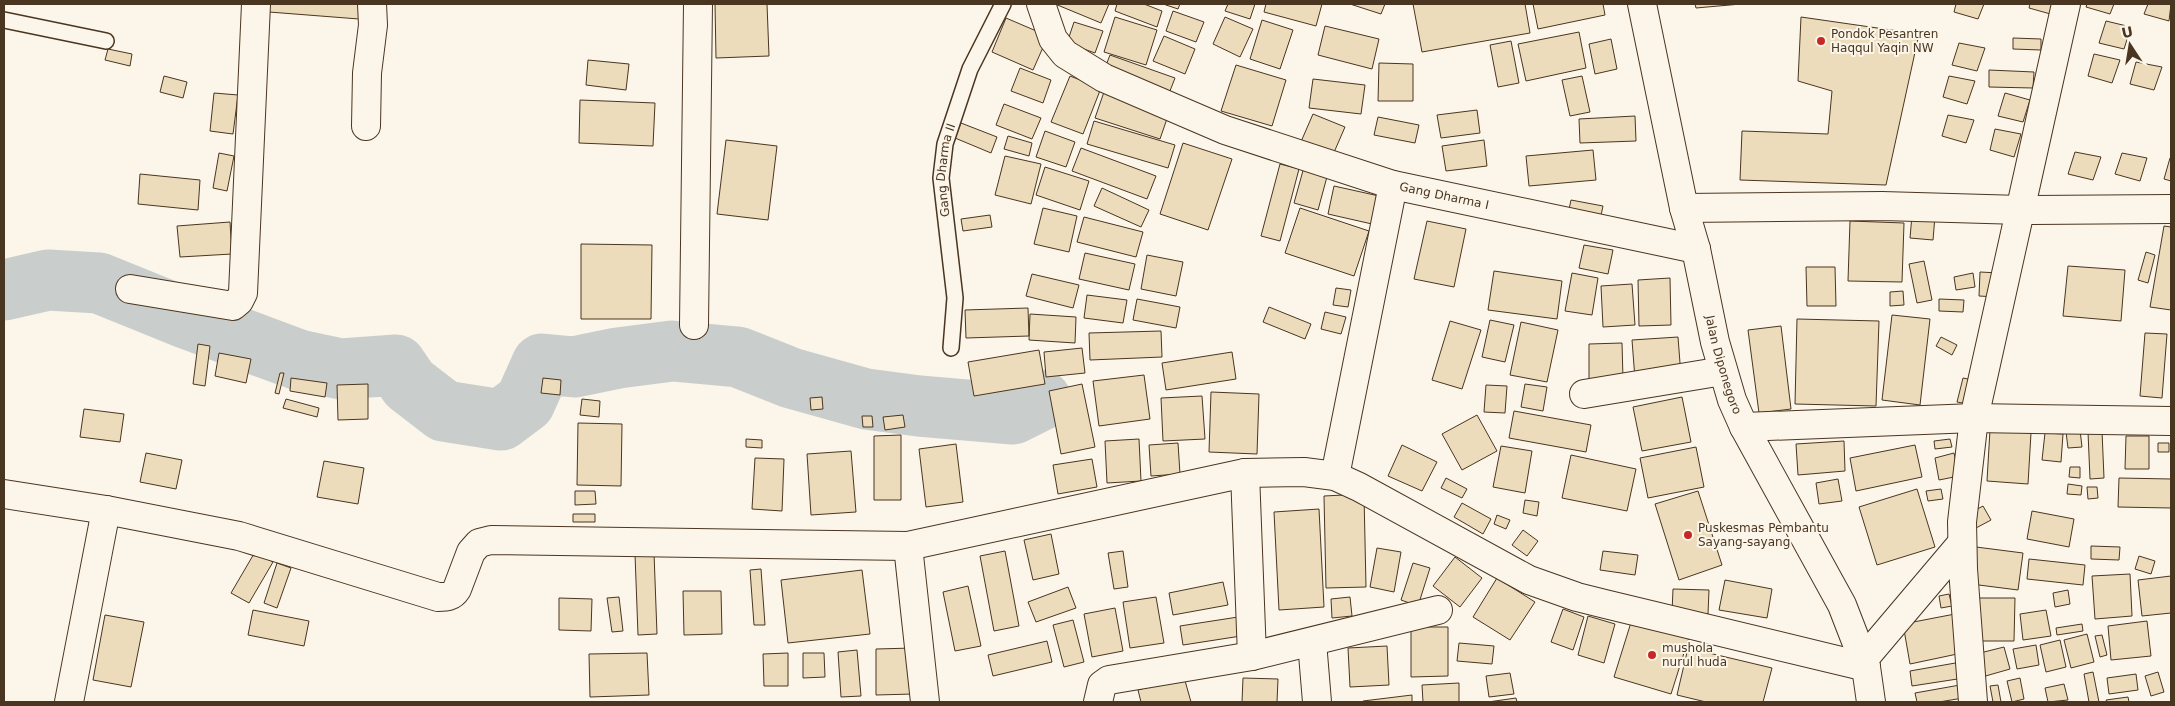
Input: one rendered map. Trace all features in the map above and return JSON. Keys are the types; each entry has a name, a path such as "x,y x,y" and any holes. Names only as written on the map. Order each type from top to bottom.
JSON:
{"street":[{"path":"130,289 233,306 239,301 243,293 256,4"},
{"path":"366,126 367,73 372,25 372,4"},
{"path":"694,325 698,4"},
{"path":"1041,4 1053,39 1065,54 1104,78 1225,130 1393,185"},
{"name":"Jalan Diponegoro","path":"1642,4 1684,208 1696,249 1723,371 1732,400 1744,427 1842,605 1863,659 1871,702"},
{"path":"1973,702 1962,522 1974,418 2066,4"},
{"name":"Gang Dharma I","path":"1335,476 1393,185 1696,249"},
{"path":"1684,208 1882,206 2021,210 2171,209"},
{"path":"1584,394 1723,371"},
{"path":"1744,427 1974,418 2171,421"},
{"path":"4,494 106,510 239,536 446,597 455,594 471,552 479,543 491,540 908,546 1245,474 1304,472 1335,476 1376,496 1529,580 1577,597 1863,659 1962,543"},
{"path":"1245,474 1252,656"},
{"path":"69,702 106,510"},
{"path":"908,546 925,702"},
{"path":"1098,702 1102,685 1110,680 1252,656 1438,610"},
{"path":"1312,642 1318,702"}],"lane":[{"name":"Gang Dharma II","path":"952,348 955,298 941,178 945,144 970,68 1004,4"},
{"path":"4,20 106,40"}],"building":[{"path":"270,4 360,4 359,19 269,12"},
{"path":"715,4 767,4 769,56 716,58"},
{"path":"1055,4 1109,4 1101,23"},
{"path":"1117,4 1144,4 1162,11 1157,27 1115,11"},
{"path":"1163,4 1180,4 1178,9"},
{"path":"1228,4 1255,4 1250,19 1225,11"},
{"path":"1266,4 1322,4 1316,26 1264,12"},
{"path":"1350,4 1385,4 1381,14"},
{"path":"1413,4 1525,4 1530,33 1422,52"},
{"path":"1533,4 1603,4 1605,15 1538,29"},
{"path":"1695,4 1741,4 1696,8"},
{"path":"1956,4 1984,4 1978,19 1954,12"},
{"path":"2030,4 2057,4 2054,15 2029,8"},
{"path":"2087,4 2114,4 2110,14 2086,7"},
{"path":"2148,4 2171,4 2169,21 2144,14"},
{"path":"1173,11 1204,22 1196,42 1166,31"},
{"path":"1115,17 1157,30 1146,65 1104,52"},
{"path":"1225,17 1253,29 1240,57 1213,44"},
{"path":"1801,17 1919,34 1886,185 1740,180 1742,131 1828,134 1832,91 1798,81"},
{"path":"1006,18 1048,36 1033,70 992,52"},
{"path":"1262,20 1293,30 1280,69 1250,59"},
{"path":"2106,21 2131,27 2124,49 2099,43"},
{"path":"1074,22 1103,31 1095,53 1067,43"},
{"path":"1325,26 1379,39 1372,69 1318,55"},
{"path":"1579,32 1586,68 1526,81 1518,44"},
{"path":"1164,36 1195,49 1185,74 1153,61"},
{"path":"2013,38 2041,39 2041,50 2013,49"},
{"path":"1611,39 1617,69 1595,74 1589,44"},
{"path":"1511,41 1519,83 1498,87 1490,45"},
{"path":"1959,43 1985,48 1977,71 1952,65"},
{"path":"108,49 132,54 130,66 105,60"},
{"path":"2094,54 2120,60 2112,83 2088,76"},
{"path":"1110,55 1175,78 1168,96 1103,73"},
{"path":"588,60 629,64 626,90 586,85"},
{"path":"2136,62 2162,67 2154,90 2130,84"},
{"path":"1379,63 1413,64 1413,101 1378,101"},
{"path":"1236,65 1286,80 1272,126 1221,111"},
{"path":"1020,68 1051,80 1043,103 1011,91"},
{"path":"1989,70 2034,72 2033,88 1989,87"},
{"path":"164,76 187,82 183,98 160,92"},
{"path":"1070,76 1101,88 1083,134 1051,122"},
{"path":"1582,76 1590,112 1570,116 1562,80"},
{"path":"1949,76 1975,81 1967,104 1943,97"},
{"path":"1313,79 1365,85 1361,114 1309,108"},
{"path":"1105,89 1170,110 1160,139 1095,118"},
{"path":"214,93 238,95 233,134 210,131"},
{"path":"2005,93 2030,100 2023,122 1998,116"},
{"path":"580,100 655,103 653,146 579,143"},
{"path":"1004,104 1041,118 1032,139 996,125"},
{"path":"1477,110 1480,133 1441,138 1437,115"},
{"path":"1313,114 1345,127 1332,157 1300,144"},
{"path":"1948,115 1974,120 1966,143 1942,136"},
{"path":"1635,116 1636,141 1580,143 1579,119"},
{"path":"1378,117 1419,125 1415,143 1374,135"},
{"path":"1094,121 1175,145 1168,168 1087,144"},
{"path":"961,123 997,137 991,153 955,138"},
{"path":"1995,129 2021,134 2014,157 1990,150"},
{"path":"1045,131 1075,142 1066,167 1036,157"},
{"path":"1008,136 1032,143 1029,156 1004,149"},
{"path":"726,140 777,146 768,220 717,214"},
{"path":"1484,140 1487,166 1446,171 1442,146"},
{"path":"1183,143 1232,159 1208,230 1160,214"},
{"path":"1081,148 1156,176 1147,199 1072,171"},
{"path":"1593,150 1596,180 1529,186 1526,156"},
{"path":"2075,152 2101,157 2093,180 2068,174"},
{"path":"219,153 234,156 227,191 213,188"},
{"path":"2122,153 2147,158 2140,181 2115,174"},
{"path":"1005,156 1041,164 1031,204 995,195"},
{"path":"2171,158 2171,181 2164,179"},
{"path":"1280,164 1299,169 1280,241 1261,236"},
{"path":"1045,167 1089,181 1080,210 1036,195"},
{"path":"1304,167 1328,173 1318,210 1294,203"},
{"path":"140,174 200,180 198,210 138,204"},
{"path":"1334,186 1379,196 1372,224 1328,214"},
{"path":"1102,188 1149,210 1141,227 1094,206"},
{"path":"1571,200 1603,206 1600,220 1568,214"},
{"path":"1043,208 1077,216 1069,252 1034,244"},
{"path":"1300,208 1369,231 1354,276 1285,253"},
{"path":"990,215 992,227 963,231 961,219"},
{"path":"1912,215 1935,216 1933,240 1910,238"},
{"path":"1084,217 1143,232 1136,257 1077,242"},
{"path":"1427,221 1466,229 1454,287 1414,279"},
{"path":"1850,221 1904,223 1902,282 1848,281"},
{"path":"230,222 232,254 180,257 177,226"},
{"path":"2164,226 2171,227 2171,310 2150,307"},
{"path":"581,244 652,245 651,319 581,319"},
{"path":"1584,245 1613,250 1608,274 1579,268"},
{"path":"2146,252 2155,255 2148,283 2138,280"},
{"path":"1085,253 1135,264 1129,290 1079,279"},
{"path":"1147,255 1183,262 1176,296 1141,289"},
{"path":"1924,261 1932,300 1917,303 1909,264"},
{"path":"2068,266 2125,270 2121,321 2063,316"},
{"path":"1806,267 1835,267 1836,306 1807,306"},
{"path":"1494,271 1562,281 1557,319 1488,310"},
{"path":"1980,272 1999,273 1997,297 1979,296"},
{"path":"1572,273 1598,278 1592,315 1565,311"},
{"path":"1973,273 1975,287 1956,290 1954,277"},
{"path":"1032,274 1079,285 1073,308 1026,296"},
{"path":"1670,278 1671,325 1639,326 1638,280"},
{"path":"1632,284 1635,325 1603,327 1601,286"},
{"path":"1336,288 1351,290 1348,307 1333,305"},
{"path":"1903,291 1904,305 1890,306 1890,292"},
{"path":"1087,295 1127,300 1123,323 1084,318"},
{"path":"1137,299 1180,307 1176,328 1133,320"},
{"path":"1939,299 1964,300 1963,312 1939,311"},
{"path":"1269,307 1311,324 1305,339 1263,322"},
{"path":"1028,308 1029,336 966,338 965,310"},
{"path":"1325,312 1346,317 1341,334 1321,329"},
{"path":"1030,314 1076,317 1075,343 1029,340"},
{"path":"1892,315 1930,319 1920,405 1882,400"},
{"path":"1797,319 1879,321 1876,406 1795,404"},
{"path":"1490,320 1514,325 1505,362 1482,357"},
{"path":"1450,321 1481,330 1462,389 1432,380"},
{"path":"1521,322 1558,330 1547,382 1510,375"},
{"path":"1781,326 1791,409 1759,413 1748,330"},
{"path":"1161,331 1162,357 1090,360 1089,333"},
{"path":"2145,333 2167,334 2162,398 2140,396"},
{"path":"1678,337 1681,376 1635,379 1632,340"},
{"path":"1941,337 1957,345 1952,355 1936,346"},
{"path":"1622,343 1623,379 1589,380 1589,344"},
{"path":"198,344 210,346 205,386 193,384"},
{"path":"1082,348 1085,373 1046,377 1044,352"},
{"path":"1039,350 1045,384 974,396 968,362"},
{"path":"1232,352 1236,379 1166,390 1162,363"},
{"path":"219,353 251,359 246,383 215,376"},
{"path":"280,373 284,373 279,394 275,393"},
{"path":"1144,375 1150,419 1099,426 1093,381"},
{"path":"291,378 327,383 325,397 290,391"},
{"path":"543,378 561,380 560,395 541,393"},
{"path":"1963,378 1973,380 1968,404 1957,402"},
{"path":"368,384 368,419 338,420 337,385"},
{"path":"1082,384 1095,447 1061,454 1049,391"},
{"path":"1525,384 1547,387 1543,411 1521,407"},
{"path":"1486,385 1507,386 1505,413 1484,412"},
{"path":"1211,392 1259,394 1257,454 1209,452"},
{"path":"1202,396 1205,439 1163,441 1161,398"},
{"path":"822,397 823,409 811,410 810,398"},
{"path":"1682,397 1691,442 1642,451 1633,407"},
{"path":"286,399 319,408 317,417 283,408"},
{"path":"582,399 600,401 599,417 580,415"},
{"path":"84,409 124,414 120,442 80,437"},
{"path":"1514,411 1591,425 1586,452 1509,438"},
{"path":"903,415 905,427 885,430 883,417"},
{"path":"1477,415 1497,451 1462,470 1442,434"},
{"path":"862,416 872,416 873,427 863,427"},
{"path":"578,423 622,424 621,486 577,485"},
{"path":"1990,430 2031,433 2028,484 1987,481"},
{"path":"2080,430 2082,447 2068,448 2066,432"},
{"path":"2102,431 2104,478 2090,479 2088,432"},
{"path":"2045,433 2063,434 2061,462 2042,460"},
{"path":"901,435 901,500 874,500 874,436"},
{"path":"2126,436 2149,436 2149,469 2125,469"},
{"path":"746,439 762,440 762,448 746,447"},
{"path":"1139,439 1141,481 1107,483 1105,441"},
{"path":"1950,439 1952,447 1935,449 1934,441"},
{"path":"1844,441 1845,471 1798,475 1796,444"},
{"path":"1178,443 1180,474 1151,476 1149,445"},
{"path":"2158,443 2169,443 2169,452 2158,452"},
{"path":"956,444 963,502 926,507 919,449"},
{"path":"1402,445 1437,462 1422,491 1388,476"},
{"path":"1915,445 1922,477 1856,491 1850,458"},
{"path":"1501,446 1532,451 1525,493 1493,487"},
{"path":"1696,447 1704,487 1648,498 1640,458"},
{"path":"851,451 856,512 811,515 807,454"},
{"path":"146,453 182,460 176,489 140,482"},
{"path":"1954,453 1959,476 1939,480 1935,458"},
{"path":"1571,455 1636,469 1627,511 1562,498"},
{"path":"755,458 784,459 782,511 752,509"},
{"path":"1092,459 1097,487 1058,494 1053,465"},
{"path":"324,461 364,468 358,504 317,497"},
{"path":"2070,467 2080,467 2080,478 2069,477"},
{"path":"1446,478 1467,489 1462,498 1441,488"},
{"path":"2119,478 2171,479 2171,508 2118,507"},
{"path":"1838,479 1842,501 1819,504 1816,483"},
{"path":"2068,484 2082,486 2081,495 2067,494"},
{"path":"2087,487 2097,487 2098,498 2088,499"},
{"path":"1917,489 1935,547 1877,565 1859,507"},
{"path":"1941,489 1943,499 1928,501 1926,491"},
{"path":"575,491 595,491 596,504 575,505"},
{"name":"Puskesmas Pembantu Sayang-sayang","path":"1698,491 1722,565 1679,580 1655,504"},
{"path":"1364,494 1366,587 1326,588 1324,496"},
{"path":"1525,500 1539,502 1537,516 1523,513"},
{"path":"1462,503 1491,519 1483,534 1454,517"},
{"path":"1983,506 1991,520 1976,528 1968,514"},
{"path":"1319,509 1324,607 1279,610 1274,512"},
{"path":"2032,511 2074,519 2069,547 2027,539"},
{"path":"573,514 595,514 595,522 573,522"},
{"path":"1497,515 1510,520 1506,529 1494,524"},
{"path":"1523,530 1538,541 1527,556 1512,545"},
{"path":"1051,534 1059,574 1033,580 1024,540"},
{"path":"2091,546 2120,547 2119,560 2091,559"},
{"path":"1976,547 2023,553 2018,590 1971,584"},
{"path":"1377,548 1401,552 1394,592 1370,587"},
{"path":"1005,551 1019,626 994,631 980,556"},
{"path":"1123,551 1128,587 1114,589 1108,553"},
{"path":"1603,551 1638,555 1635,575 1600,570"},
{"path":"255,552 273,562 249,603 231,593"},
{"path":"654,553 657,634 638,635 635,554"},
{"path":"2139,556 2155,561 2151,574 2135,569"},
{"path":"1455,557 1482,578 1460,607 1433,586"},
{"path":"2029,559 2085,565 2083,585 2027,579"},
{"path":"277,563 291,568 277,608 264,603"},
{"path":"1413,563 1430,568 1418,606 1401,600"},
{"path":"761,569 765,625 754,625 750,570"},
{"path":"862,570 870,634 788,643 781,580"},
{"path":"2130,574 2132,616 2095,619 2092,576"},
{"path":"2171,576 2171,613 2142,616 2138,580"},
{"path":"1497,578 1535,602 1510,640 1473,617"},
{"path":"1725,580 1772,589 1767,618 1719,610"},
{"path":"1223,582 1228,605 1173,615 1169,593"},
{"path":"968,586 981,646 955,651 943,592"},
{"path":"1068,587 1076,608 1036,622 1028,602"},
{"path":"1673,589 1709,590 1708,614 1672,613"},
{"path":"2068,590 2070,604 2055,607 2053,593"},
{"path":"683,591 721,591 722,634 684,635"},
{"path":"1949,594 1952,606 1941,608 1939,596"},
{"path":"619,597 623,631 612,632 607,598"},
{"path":"1156,597 1164,643 1130,648 1123,602"},
{"path":"1350,597 1352,616 1332,618 1331,599"},
{"path":"559,598 592,599 591,631 559,630"},
{"path":"1973,598 2015,598 2014,641 1973,641"},
{"path":"1115,608 1123,651 1092,657 1084,614"},
{"path":"1563,609 1584,617 1573,650 1551,642"},
{"path":"253,610 309,621 304,646 248,635"},
{"path":"2046,610 2051,636 2023,640 2020,614"},
{"path":"1955,614 1962,653 1910,664 1903,624"},
{"path":"105,615 144,622 131,687 93,680"},
{"path":"1588,616 1615,624 1604,663 1578,655"},
{"name":"mushola nurul huda","path":"1633,616 1690,634 1671,694 1614,677"},
{"path":"1238,617 1241,636 1183,645 1180,626"},
{"path":"1073,620 1084,662 1064,667 1053,625"},
{"path":"2147,621 2151,656 2111,660 2108,626"},
{"path":"2082,624 2083,631 2057,635 2056,628"},
{"path":"1411,627 1448,627 1448,676 1411,677"},
{"path":"2087,634 2094,662 2071,668 2064,640"},
{"path":"2102,635 2107,655 2100,657 2095,636"},
{"path":"2060,640 2066,667 2046,672 2040,645"},
{"path":"1047,641 1052,662 993,676 988,655"},
{"path":"1459,643 1494,646 1492,664 1457,661"},
{"path":"2036,645 2039,665 2017,669 2013,649"},
{"path":"1387,646 1389,685 1350,687 1348,648"},
{"path":"2004,647 2010,669 1982,677 1976,654"},
{"path":"913,648 913,694 876,695 876,649"},
{"path":"1688,648 1772,668 1763,702 1706,702 1677,695"},
{"path":"857,650 861,696 841,697 838,652"},
{"path":"647,653 649,695 590,697 589,654"},
{"path":"788,653 788,686 764,686 763,654"},
{"path":"803,653 824,653 825,677 803,678"},
{"path":"1961,662 1964,678 1912,686 1910,671"},
{"path":"2093,672 2099,702 2089,702 2084,674"},
{"path":"2158,672 2164,692 2151,696 2145,676"},
{"path":"1510,673 1514,694 1489,697 1486,676"},
{"path":"2136,674 2138,690 2109,694 2107,678"},
{"path":"1184,677 1191,702 1141,702 1138,690"},
{"path":"1243,678 1278,679 1277,702 1242,702"},
{"path":"2020,678 2024,699 2012,702 2007,681"},
{"path":"1459,683 1459,702 1423,702 1422,685"},
{"path":"2064,684 2068,700 2048,702 2045,688"},
{"path":"1960,685 1963,698 1939,702 1917,702 1915,693"},
{"path":"1998,685 2001,702 1993,702 1990,686"},
{"path":"1412,695 1412,702 1363,702 1363,701"},
{"path":"2128,697 2129,702 2107,702 2106,700"},
{"path":"1516,698 1517,702 1488,702"}],"waterway":[{"path":"4,290 48,280 99,283 188,319 299,360 341,369 396,365 409,384 444,411 501,420 525,402 542,364 574,367 618,358 672,351 738,357 791,378 866,399 919,406 1013,414 1041,400"}],"place":[{"name":"Pondok Pesantren Haqqul Yaqin NW","path":"1821,41"},
{"name":"Puskesmas Pembantu Sayang-sayang","path":"1688,535"},
{"name":"mushola nurul huda","path":"1652,655"}]}
